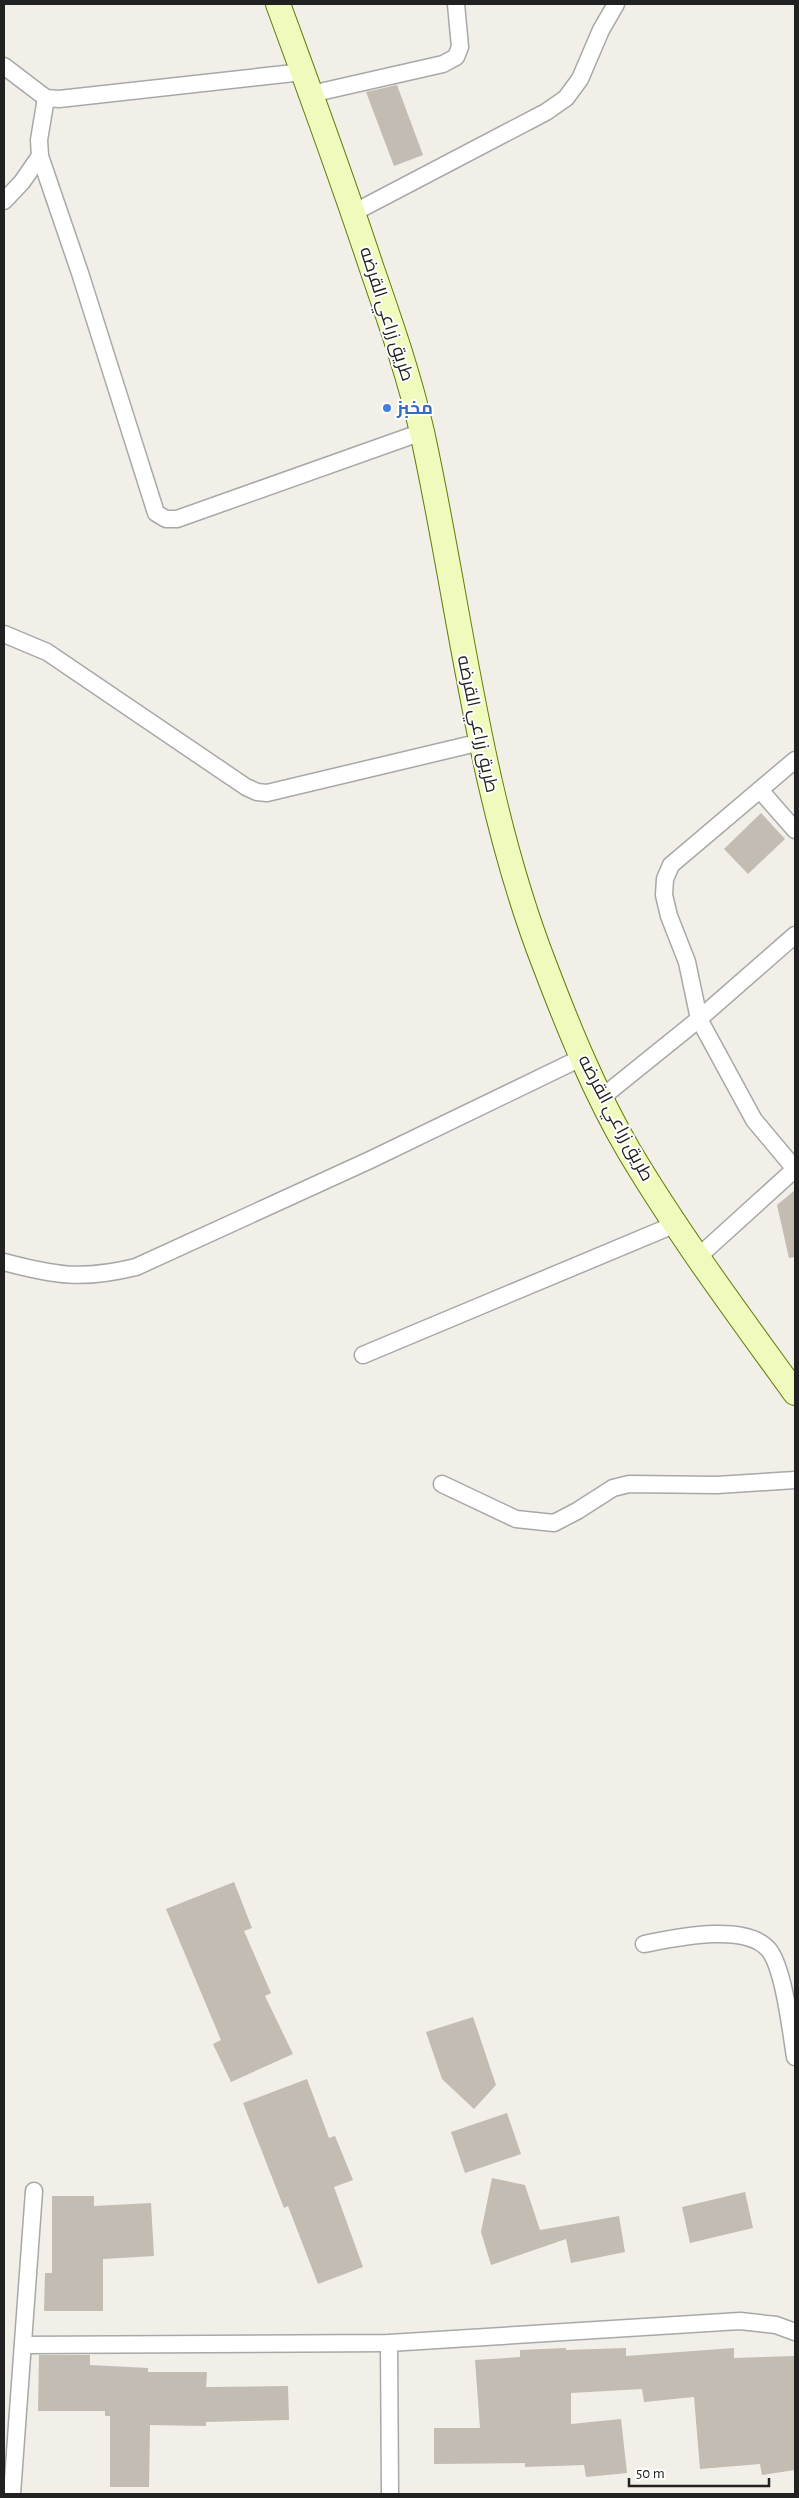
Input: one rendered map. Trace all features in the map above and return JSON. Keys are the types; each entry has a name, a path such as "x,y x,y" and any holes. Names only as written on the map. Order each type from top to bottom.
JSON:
{"main road":[{"name":"طريق زراعي القرضه","path":"278,4 354,213 392,327 422,432 481,742 514,877 544,964 601,1098 630,1151 698,1257 795,1393"}],"street":[{"path":"311,94 443,64 456,57 460,46 456,4"},
{"path":"354,213 546,112 566,98 580,79 616,4"},
{"path":"4,66 46,98 79,97 303,72"},
{"path":"46,98 39,140 40,156 80,273 154,508 160,517 171,519 186,516 422,432"},
{"path":"4,201 22,182 40,156"},
{"path":"4,634 47,652 246,787 257,792 267,793 315,784 481,742"},
{"path":"698,1257 795,1169 754,1120 699,1019 687,962 669,916 664,896 665,879 671,865 795,760"},
{"path":"760,790 795,830"},
{"path":"601,1098 699,1019 795,935"},
{"path":"4,1262 68,1276 104,1274 136,1267 370,1160 583,1057"},
{"path":"363,1355 676,1224"},
{"path":"442,1484 516,1519 554,1523 613,1488 629,1484 717,1486 795,1480"},
{"path":"644,1944 713,1935 753,1938 769,1950 778,1970 795,2057"},
{"path":"12,2494 34,2191"},
{"path":"23,2345 389,2343 740,2321 776,2325 795,2332"},
{"path":"389,2343 390,2494"}],"building":[{"path":"397,85 423,155 394,166 366,92"},
{"path":"761,813 785,839 748,874 724,849"},
{"path":"795,1190 795,1257 789,1258 777,1205"},
{"path":"234,1882 252,1928 244,1931 271,1993 265,1996 293,2054 231,2082 213,2044 221,2040 166,1909"},
{"path":"473,2017 496,2085 474,2109 442,2079 426,2032"},
{"path":"307,2079 329,2138 335,2136 353,2180 334,2187 363,2267 318,2284 288,2206 284,2208 243,2103"},
{"path":"507,2113 521,2154 465,2173 451,2132"},
{"path":"492,2178 525,2185 540,2230 619,2216 625,2252 571,2263 566,2239 491,2265 481,2232"},
{"path":"745,2192 753,2228 690,2243 682,2207"},
{"path":"52,2196 94,2196 94,2206 151,2203 154,2256 103,2259 103,2311 44,2311 45,2273 52,2273"},
{"path":"566,2348 566,2350 626,2348 626,2356 734,2348 734,2358 795,2356 795,2470 762,2475 760,2464 700,2469 694,2397 644,2402 642,2389 571,2393 571,2424 621,2419 627,2473 586,2477 584,2465 525,2467 525,2463 434,2464 434,2428 480,2428 475,2360 520,2357 520,2350"},
{"path":"39,2355 90,2355 90,2365 148,2368 148,2372 207,2372 206,2387 288,2386 289,2420 206,2422 206,2426 150,2425 149,2487 110,2487 110,2416 105,2416 105,2411 38,2411"}],"place":[{"name":"مخبز","path":"387,408"}]}
